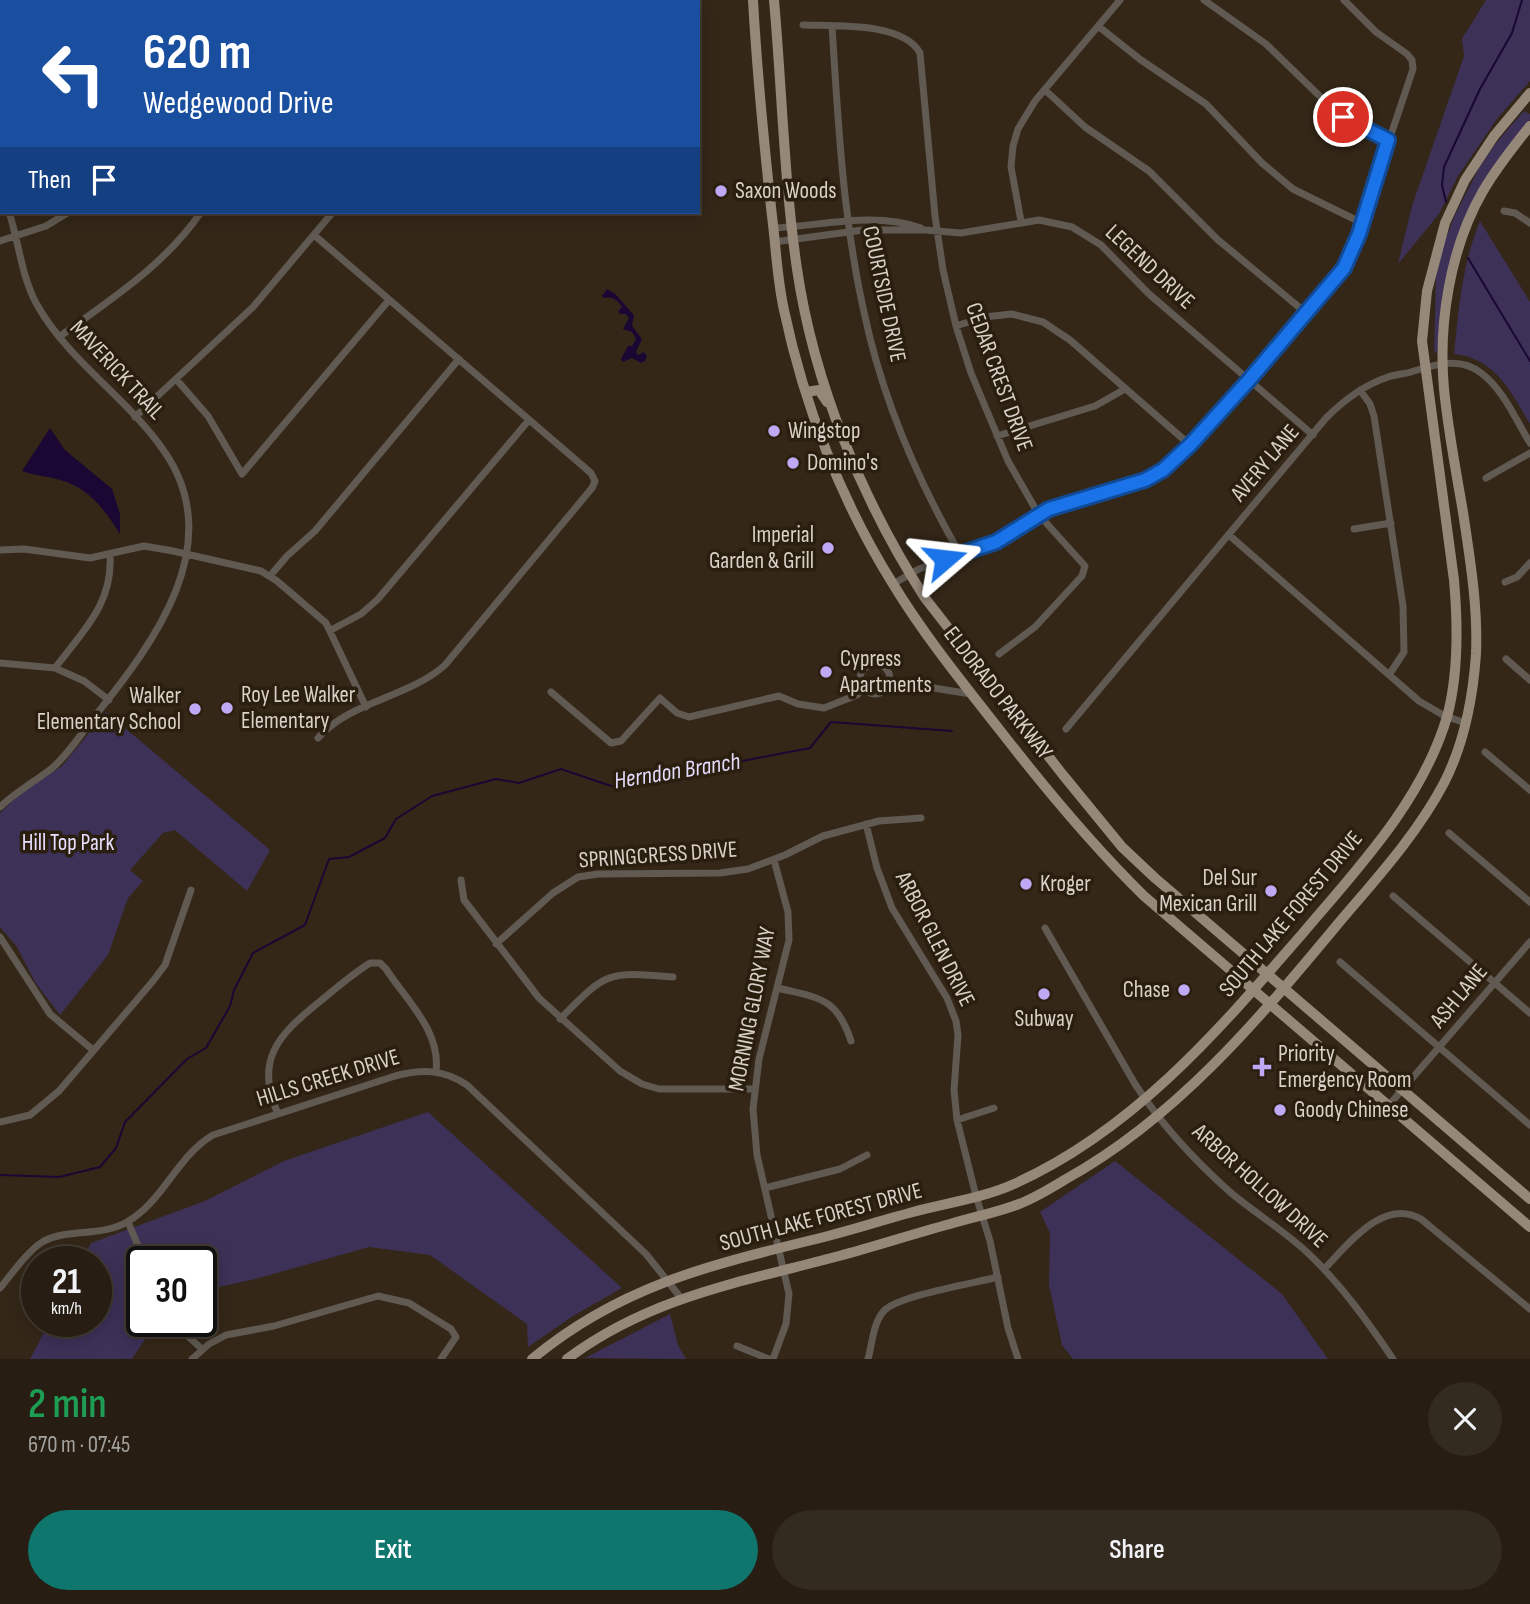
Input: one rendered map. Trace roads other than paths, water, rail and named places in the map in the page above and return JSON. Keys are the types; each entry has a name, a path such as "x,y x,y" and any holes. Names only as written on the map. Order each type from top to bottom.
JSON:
{"main road":[{"name":"ELDORADO PARKWAY","path":"753,0 774,242 784,310 806,392 835,472 893,584 1014,748 1107,859 1144,896 1530,1227"},
{"name":"ELDORADO PARKWAY","path":"774,0 787,187 797,268 812,337 843,434 872,502 910,575 1031,736 1122,847 1530,1199"},
{"name":"SOUTH LAKE FOREST DRIVE","path":"532,1359 566,1333 606,1308 694,1270 976,1196 1014,1184 1053,1164 1104,1132 1145,1100 1202,1046 1268,974 1387,831 1421,777 1447,716 1455,663 1456,600 1422,341 1430,278 1445,223 1459,192 1480,156 1529,98"},
{"name":"SOUTH LAKE FOREST DRIVE","path":"566,1359 615,1326 681,1298 982,1216 1023,1203 1076,1174 1122,1145 1216,1062 1284,987 1416,829 1450,769 1465,723 1474,676 1476,613 1472,570 1446,411 1442,364 1443,332 1455,263 1469,220 1491,178 1530,126"},
{"path":"806,392 819,390 843,434"},
{"path":"1014,748 1031,736"},
{"path":"1107,859 1122,847"}],"street":[{"path":"1021,221 1012,176 1013,146 1025,115 1121,0"},
{"path":"1204,0 1260,39 1333,109 1354,124 1388,140"},
{"path":"893,584 960,554 996,542 1040,514 1063,504 1145,480 1163,470 1190,445 1249,380 1344,268 1353,252 1411,76 1412,60 1376,32 1344,0"},
{"name":"CEDAR CREST DRIVE","path":"803,25 880,30 914,43 920,53 943,270 956,326 971,373 1008,461 1053,532 1083,562 1085,570 1076,583 1035,627 999,654"},
{"name":"COURTSIDE DRIVE","path":"832,26 850,232 864,314 891,407 925,487 960,554"},
{"path":"1098,26 1141,60 1206,104 1262,163 1293,189 1362,223"},
{"path":"1045,90 1085,127 1149,171 1217,239 1306,313"},
{"path":"1504,211 1515,213 1530,223"},
{"name":"MAVERICK TRAIL","path":"0,807 51,768 109,700 153,639 177,589 187,554 189,531 188,511 180,481 165,453 60,337 33,297 22,267 10,214"},
{"path":"0,241 51,223 66,214"},
{"path":"60,337 148,271 181,239 200,214"},
{"path":"135,418 253,307 331,214"},
{"name":"LEGEND DRIVE","path":"773,228 849,221 889,221 925,230"},
{"name":"LEGEND DRIVE","path":"774,242 850,232 937,230 961,233 1021,221 1055,222 1087,235 1101,245 1149,294 1313,435"},
{"path":"314,235 591,473 594,481 592,488 445,665 424,680 331,723 318,738"},
{"path":"176,379 208,416 242,474 389,299"},
{"path":"956,326 996,314 1028,317 1043,323 1070,340 1190,445"},
{"path":"270,576 287,556 315,531 459,359"},
{"name":"AVERY LANE","path":"1066,729 1334,410 1360,390 1390,376 1414,372 1425,367 1454,363 1472,367 1497,389 1530,443"},
{"path":"997,436 1095,407 1125,390"},
{"path":"1360,390 1370,404 1374,416 1404,606 1404,652 1389,675"},
{"path":"331,630 361,614 378,599 529,420"},
{"path":"1486,478 1530,453"},
{"path":"1354,529 1391,523"},
{"path":"1229,535 1419,701 1465,723"},
{"path":"0,551 24,549 90,558 110,555 123,549 144,547 250,568 270,576 323,620 331,630 366,707"},
{"path":"55,668 96,616 109,582 110,555"},
{"path":"1505,582 1517,577 1530,563"},
{"path":"1506,659 1530,680"},
{"path":"0,663 55,668 84,681 109,700"},
{"path":"872,664 885,668 890,681 881,692 872,693 864,688 861,674 872,664"},
{"path":"948,689 958,675"},
{"path":"890,681 972,694"},
{"path":"551,692 611,743 621,741 660,698 677,713 689,717 779,696 798,704 824,708 857,695 864,688"},
{"path":"1485,752 1530,790"},
{"name":"SPRINGCRESS DRIVE","path":"496,944 553,893 578,877 598,874 720,873 748,869 774,860 814,839 866,824 921,818"},
{"name":"ARBOR GLEN DRIVE","path":"866,824 877,868 892,908 953,1010 958,1035 954,1090 957,1120 998,1277 1015,1358"},
{"path":"1449,833 1530,902"},
{"name":"MORNING GLORY WAY","path":"771,1359 788,1313 789,1294 754,1131 754,1089 789,940 784,896 774,860"},
{"path":"461,880 464,900 539,998 620,1071 642,1084 669,1091 754,1089"},
{"path":"0,1122 30,1115 59,1091 165,965 191,890"},
{"path":"1393,896 1530,1013"},
{"name":"ARBOR HOLLOW DRIVE","path":"1045,928 1145,1100 1201,1165 1299,1245 1324,1269 1361,1313 1393,1359"},
{"path":"0,937 50,1014 93,1050"},
{"name":"ASH LANE","path":"1389,1105 1530,942"},
{"path":"278,1114 269,1090 268,1076 272,1052 278,1039 370,962 380,963 386,969 422,1021 437,1051 436,1071"},
{"path":"1340,962 1530,1125"},
{"path":"560,1019 596,984 606,978 633,974 673,978"},
{"path":"778,988 830,1004 842,1016 852,1041"},
{"name":"HILLS CREEK DRIVE","path":"2,1282 43,1242 66,1235 101,1231 128,1222 146,1208 191,1152 208,1138 395,1076 415,1071 436,1071 451,1075 467,1085 646,1254 681,1298"},
{"path":"957,1120 994,1108"},
{"path":"765,1188 840,1169 867,1155"},
{"path":"1324,1269 1372,1224 1387,1215 1404,1212 1421,1219 1530,1309"},
{"path":"128,1222 138,1246"},
{"path":"868,1359 879,1318 887,1308 911,1298 998,1277"},
{"path":"192,1359 202,1349 226,1335 274,1326 379,1296 410,1303 454,1331 456,1337 441,1359"},
{"path":"189,1337 202,1349"},
{"path":"737,1346 771,1359"}],"waterway":[{"path":"1446,202 1442,185 1444,167 1480,89 1512,33 1522,0"},
{"path":"1468,258 1530,361"},
{"name":"Herndon Branch","path":"0,1175 59,1177 100,1167 116,1148 125,1122 187,1059 206,1048 230,1006 234,990 253,953 305,925 329,859 349,857 385,838 396,819 432,796 496,779 519,783 561,769 611,786 810,748 831,722 952,731"}],"place":[{"name":"Saxon Woods","path":"721,191"},
{"name":"Wingstop","path":"774,431"},
{"name":"Domino's","path":"793,463"},
{"name":"Imperial Garden & Grill","path":"828,548"},
{"name":"Cypress Apartments","path":"826,672"},
{"name":"Roy Lee Walker Elementary","path":"227,708"},
{"name":"Walker Elementary School","path":"195,709"},
{"name":"Kroger","path":"1026,884"},
{"name":"Del Sur Mexican Grill","path":"1271,891"},
{"name":"Chase","path":"1184,990"},
{"name":"Subway","path":"1044,994"},
{"name":"Priority Emergency Room","path":"1262,1067"},
{"name":"Goody Chinese","path":"1280,1110"}],"park label":[{"name":"Hill Top Park","path":"68,843"}]}
